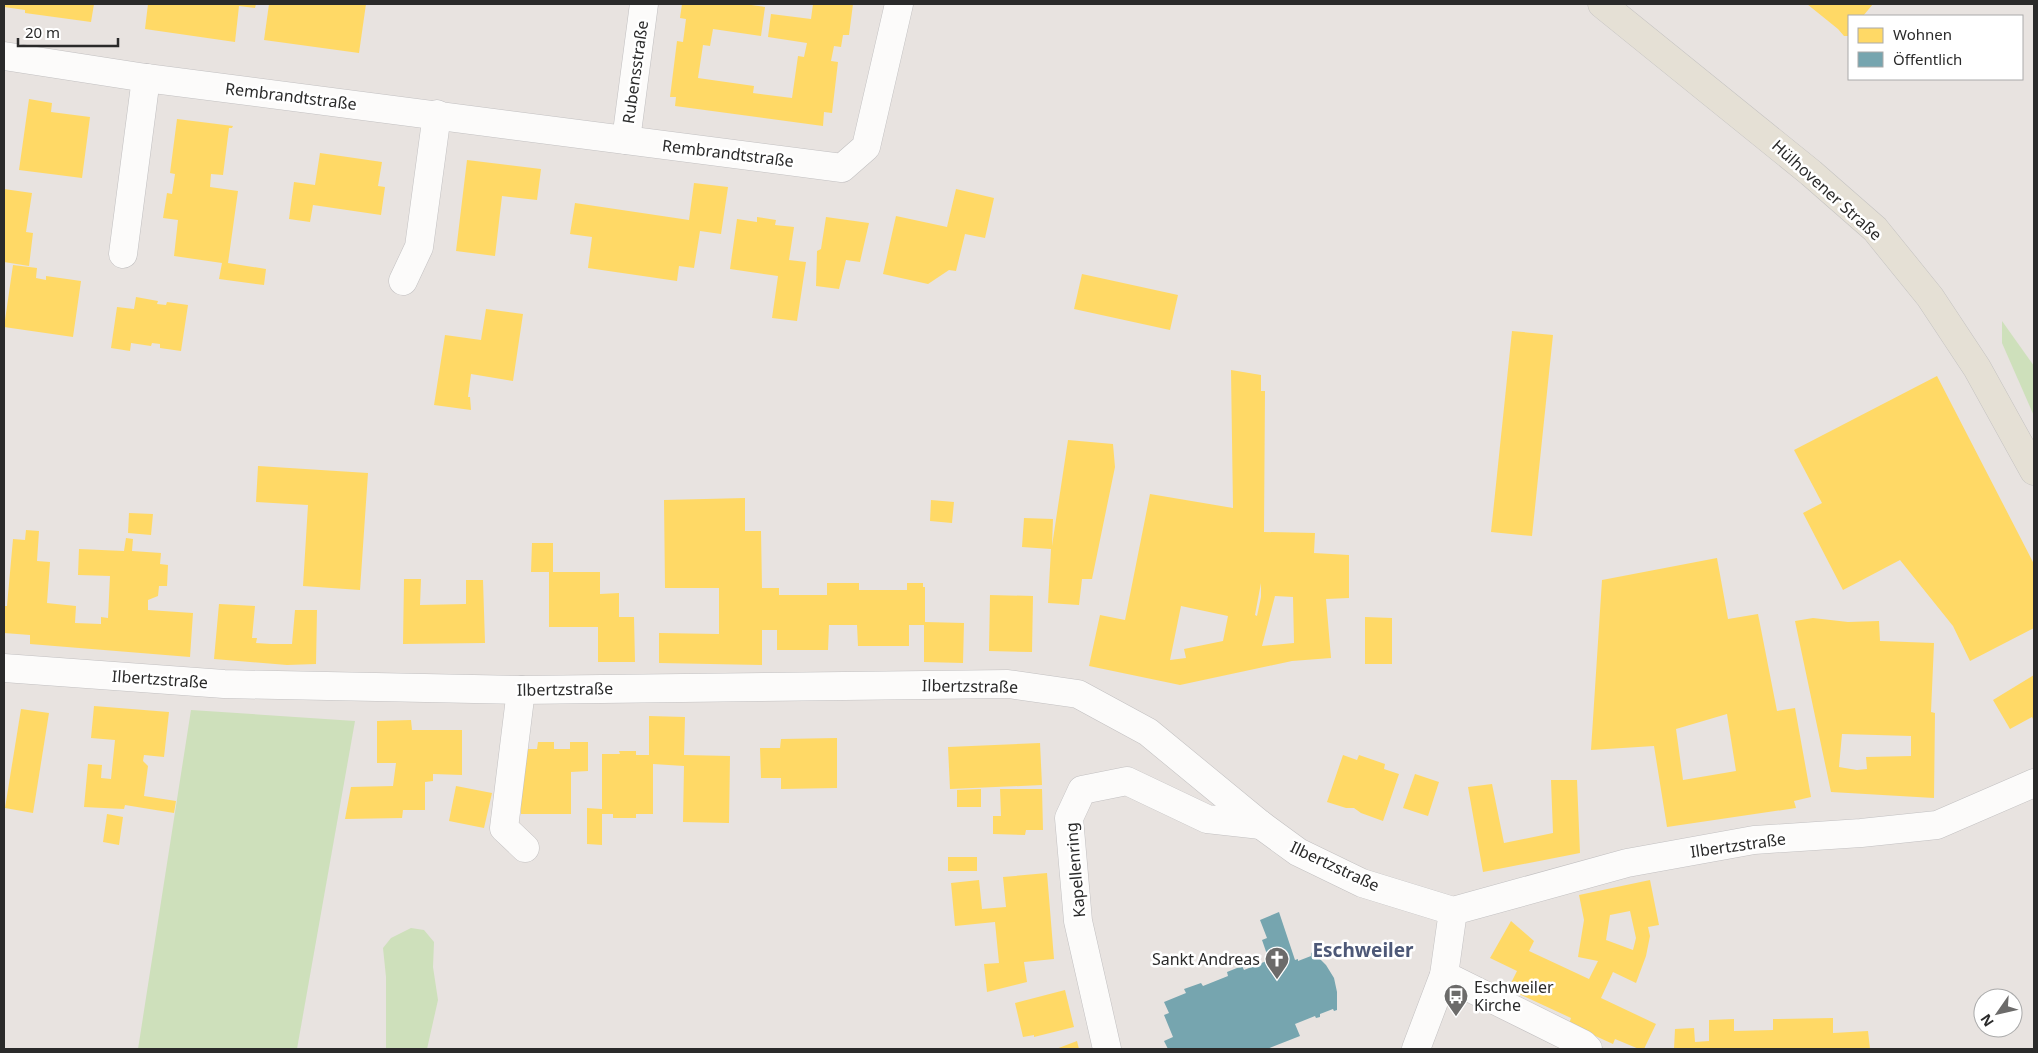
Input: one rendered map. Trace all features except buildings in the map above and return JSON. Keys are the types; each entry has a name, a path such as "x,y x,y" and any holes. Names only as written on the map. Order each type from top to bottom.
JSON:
{"main road":[{"name":"Hülhovener Straße","path":"1602,4 1812,173 1875,229 1930,297 1977,368 2034,471"}],"street":[{"name":"Rubensstraße","path":"626,140 644,4"},
{"name":"Rembrandtstraße","path":"4,56 146,78 437,114 842,168 866,147 899,4"},
{"path":"123,254 146,78"},
{"path":"403,281 419,247 437,114"},
{"name":"Ilbertzstraße","path":"4,668 224,684 521,690 1008,684 1078,694 1148,732 1261,825 1298,852 1362,882 1453,911 1646,859 1754,840 1862,833 1937,824 2034,783"},
{"path":"521,690 504,828 525,848"},
{"name":"Kapellenring","path":"1107,1049 1078,921 1069,818 1082,790 1127,781 1207,819 1261,825"},
{"path":"1416,1049 1444,975 1453,911"},
{"path":"1444,975 1583,1044 1588,1049"}],"green space":[{"path":"2002,321 2034,366 2034,416 2002,343"},
{"path":"191,710 355,721 297,1049 138,1049"},
{"path":"411,928 424,930 434,942 433,967 438,1000 427,1049 386,1049 386,977 383,948 391,938"}],"place":[{"name":"Sankt Andreas","path":"1277,980"},
{"name":"Eschweiler Kirche","path":"1456,1017"}],"district":[{"name":"Eschweiler","path":"1363,950"}]}
